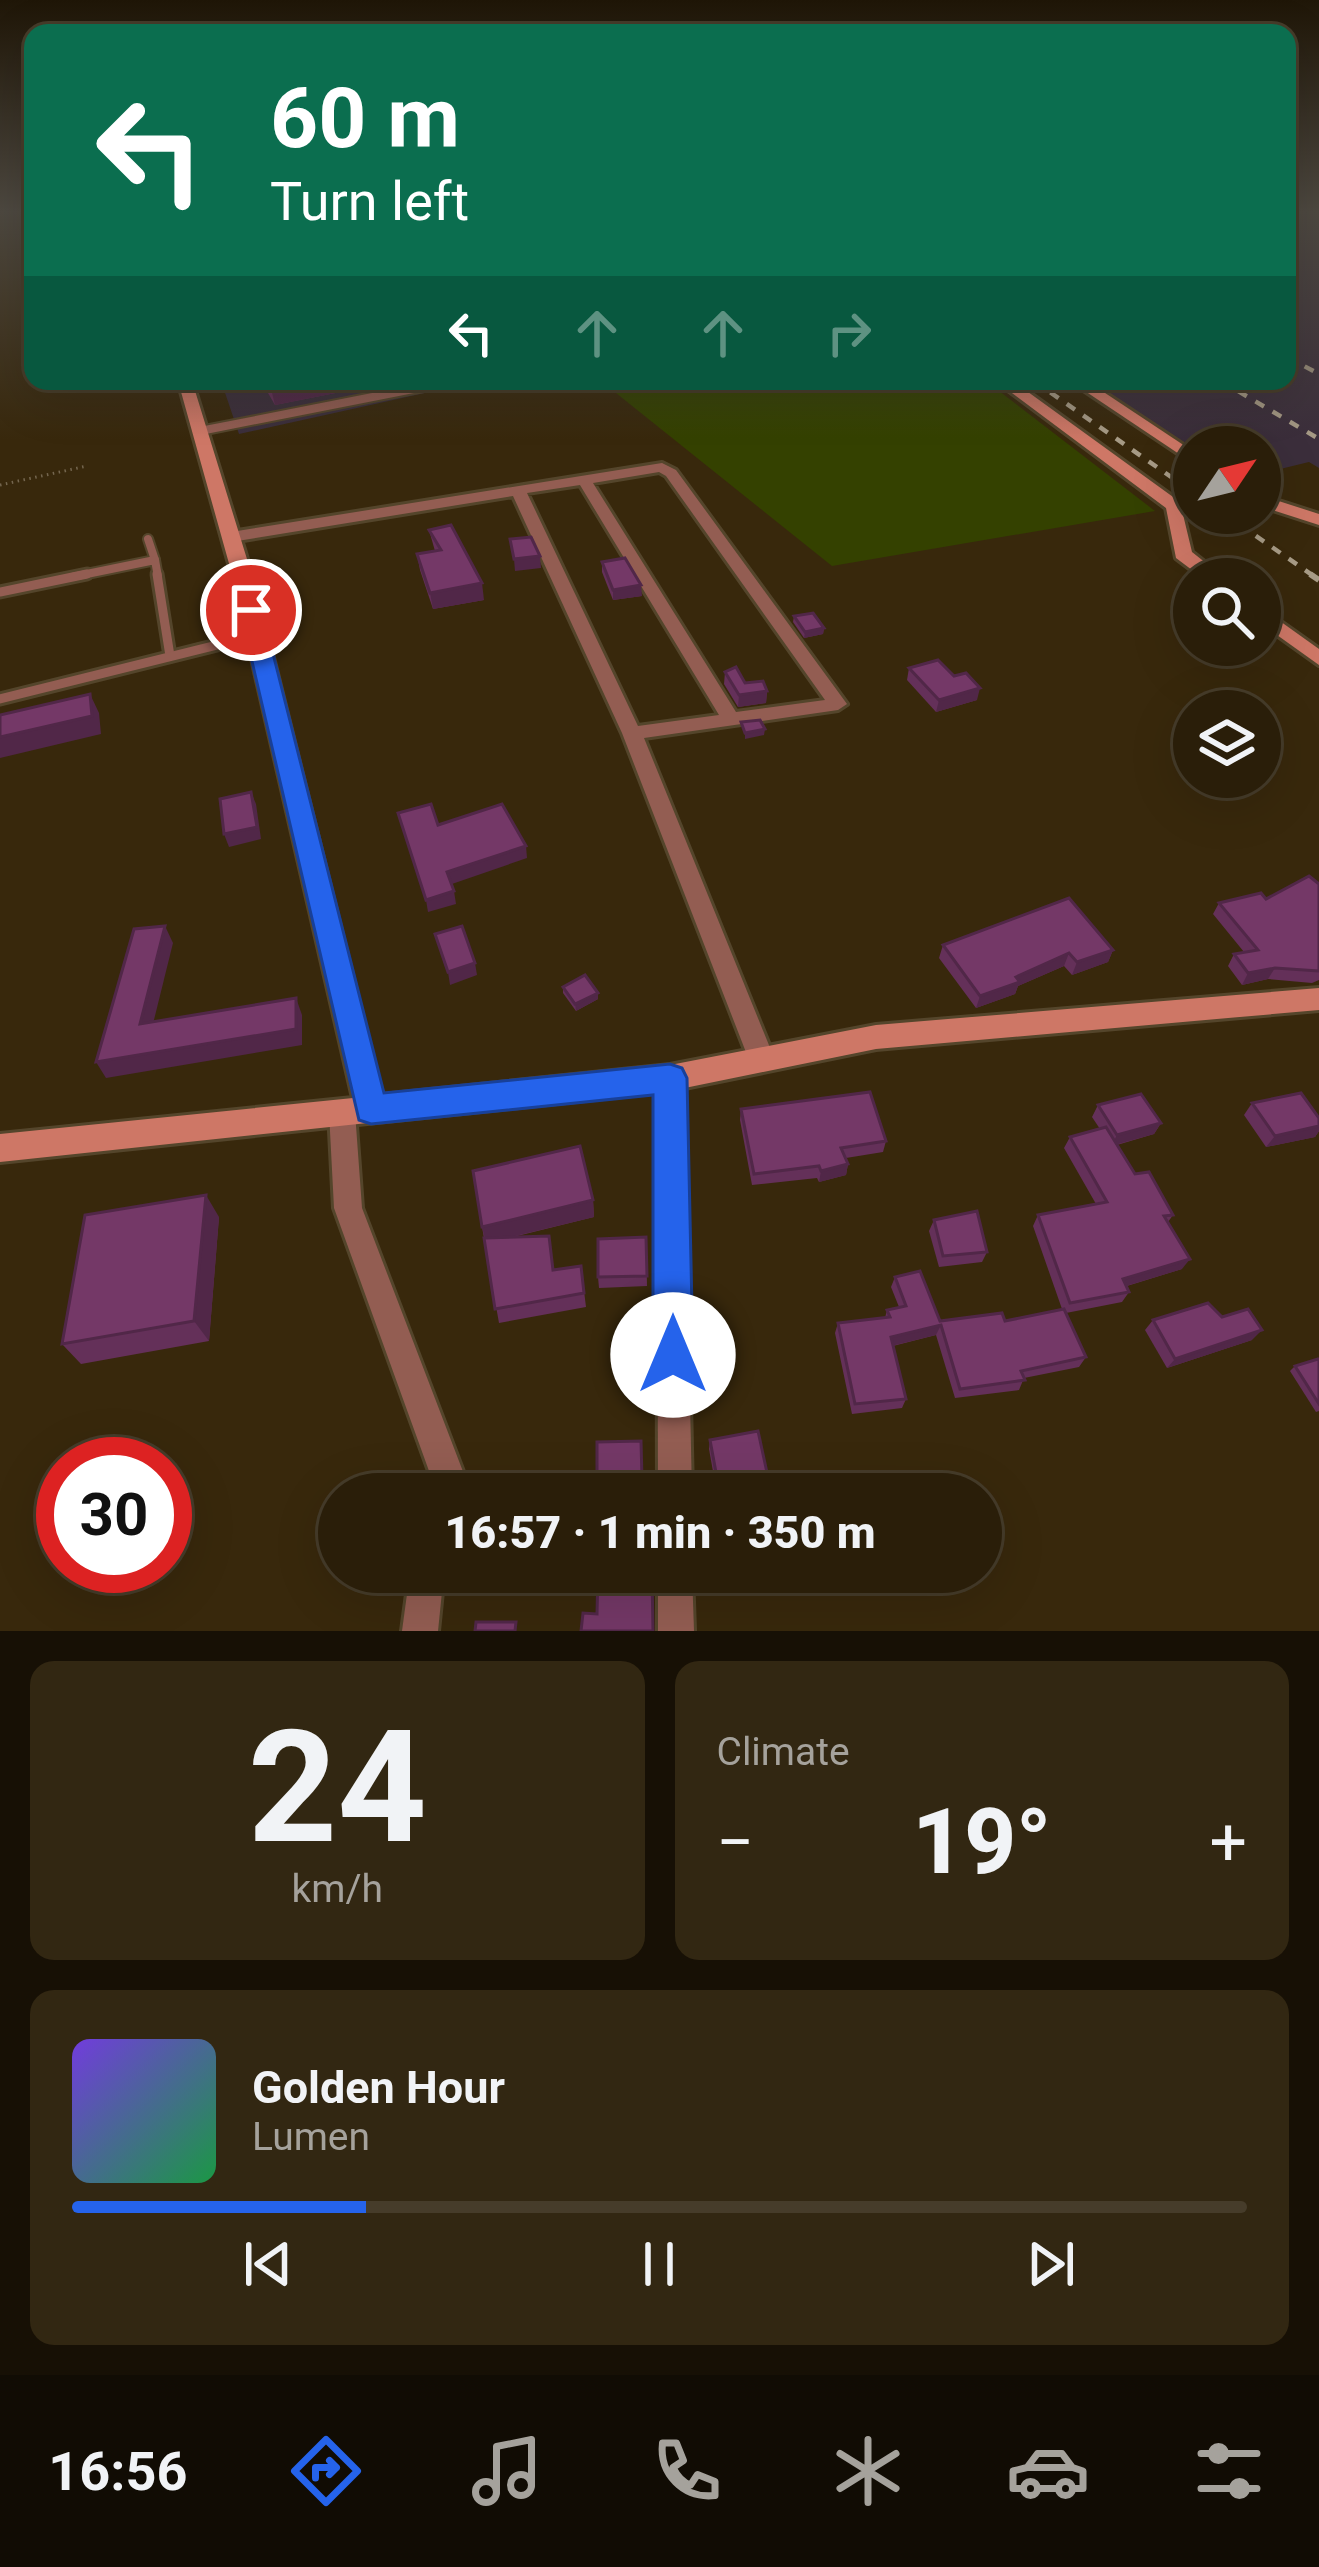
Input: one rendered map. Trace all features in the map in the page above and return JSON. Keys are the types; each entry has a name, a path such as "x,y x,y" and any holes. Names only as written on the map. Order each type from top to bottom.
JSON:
{"main road":[{"path":"187,390 257,635 357,1111"},
{"path":"1015,390 1174,506 1183,554 1188,558"},
{"path":"1090,390 1173,445"},
{"path":"1281,507 1319,520"},
{"path":"1281,630 1319,659"},
{"path":"0,1148 670,1078 876,1037 1319,999"}],"street":[{"path":"231,537 662,467 671,472 838,704 632,733"},
{"path":"584,480 731,719"},
{"path":"518,491 632,733 762,1060"},
{"path":"670,1078 674,1473"},
{"path":"357,1111 348,1208 447,1473"},
{"path":"420,1631 425,1593"},
{"path":"675,1593 676,1631"}],"lane":[{"path":"200,431 408,390"},
{"path":"148,538 170,656"},
{"path":"0,592 154,560"},
{"path":"0,699 257,635"}],"path":[{"path":"0,484 87,466"}],"shaded area":[{"path":"1296,288 1319,288 1319,468 1309,462 1281,469 1281,426 1173,426 1173,438 1101,390 1296,390"},
{"path":"224,390 438,390 239,434"}],"green space":[{"path":"612,390 998,390 1155,511 832,566"}],"building":[{"path":"451,525 482,583 430,593 417,554 441,550 429,530"},
{"path":"531,537 540,556 514,559 510,539"},
{"path":"625,558 641,585 613,590 602,562"},
{"path":"813,613 824,628 805,632 794,616"},
{"path":"938,660 954,676 966,673 980,688 939,700 909,668"},
{"path":"736,667 745,683 763,681 767,691 739,695 725,672"},
{"path":"90,694 92,716 0,737 0,715"},
{"path":"760,720 765,729 745,733 741,722"},
{"path":"251,792 257,827 224,834 220,799"},
{"path":"431,804 438,825 502,804 526,846 447,872 454,891 426,900 398,813"},
{"path":"1309,876 1319,884 1319,971 1275,968 1248,973 1234,954 1258,950 1219,903 1261,893 1266,899"},
{"path":"1069,898 1113,950 1077,962 1069,953 1016,977 1020,982 980,996 943,945"},
{"path":"165,926 140,1024 296,998 296,1029 96,1062 134,929"},
{"path":"462,926 475,963 448,972 435,934"},
{"path":"585,975 598,993 575,1004 563,987"},
{"path":"870,1092 886,1141 841,1148 848,1164 821,1171 819,1166 754,1174 741,1109"},
{"path":"1301,1093 1319,1118 1319,1126 1275,1136 1252,1103"},
{"path":"1141,1094 1161,1123 1117,1135 1098,1105"},
{"path":"1106,1127 1135,1174 1149,1172 1173,1215 1164,1216 1190,1259 1123,1279 1129,1292 1070,1303 1038,1215 1107,1202 1070,1137"},
{"path":"580,1146 593,1200 482,1227 473,1171"},
{"path":"206,1195 194,1321 62,1344 85,1215"},
{"path":"977,1211 987,1252 943,1256 934,1220"},
{"path":"549,1236 553,1270 581,1266 584,1293 495,1309 484,1238"},
{"path":"646,1237 647,1276 598,1277 598,1239"},
{"path":"920,1271 940,1321 1002,1313 1005,1321 1064,1309 1086,1357 1021,1371 1025,1380 960,1389 941,1325 891,1337 906,1399 855,1404 838,1323 890,1317 887,1310 906,1306 895,1277"},
{"path":"1208,1303 1222,1317 1248,1309 1262,1330 1175,1359 1153,1320"},
{"path":"1319,1360 1319,1404 1295,1366"},
{"path":"758,1431 767,1473 716,1473 710,1440"},
{"path":"641,1441 642,1473 597,1473 597,1442"},
{"path":"598,1593 652,1593 653,1631 581,1631 583,1613 597,1614"},
{"path":"476,1622 516,1622 515,1631 475,1631"}],"railway":[{"path":"1296,362 1319,374"},
{"path":"1047,390 1173,478"},
{"path":"1236,390 1319,439"},
{"path":"1253,534 1315,577"},
{"path":"1310,574 1319,580"}],"route":[{"path":"251,610 371,1109 670,1078 673,1355"}]}
